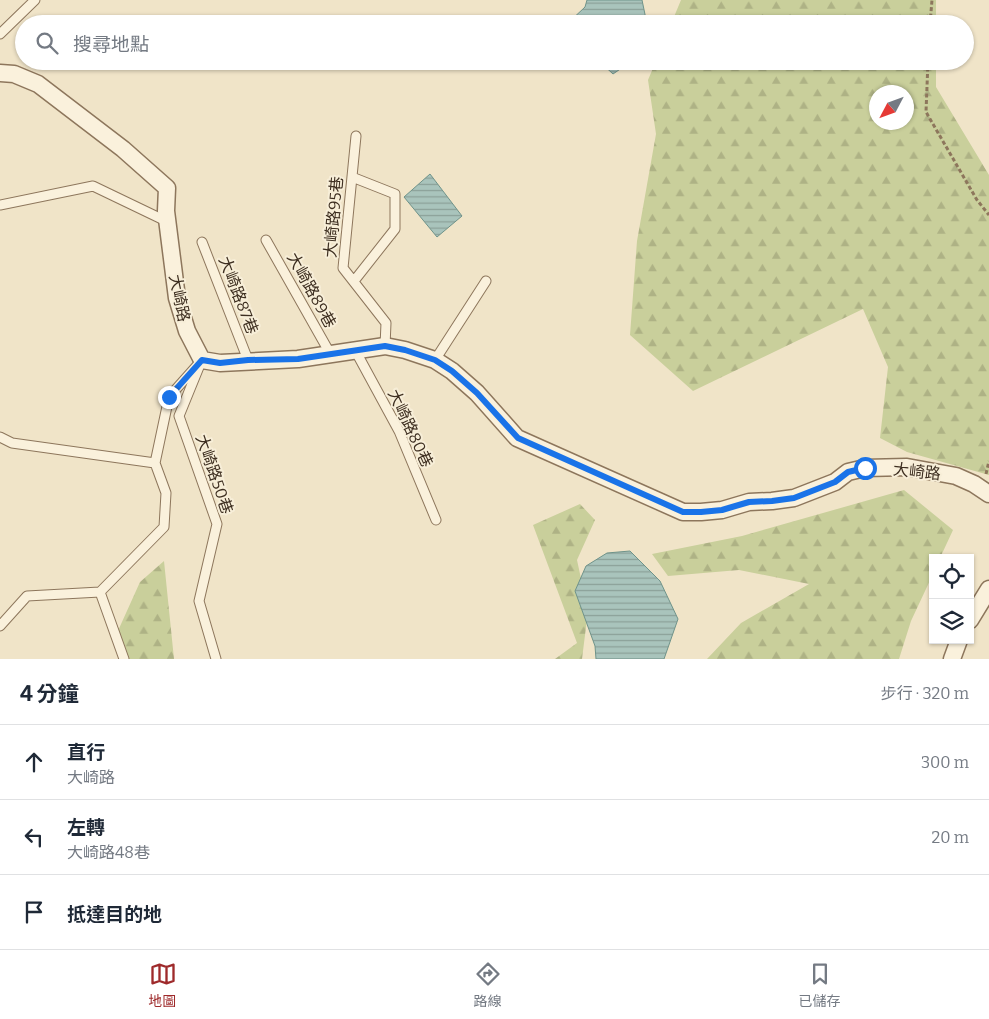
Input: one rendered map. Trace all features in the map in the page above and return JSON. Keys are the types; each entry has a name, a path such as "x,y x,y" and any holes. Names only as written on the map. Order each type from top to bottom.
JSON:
{"street":[{"name":"大崎路","path":"0,73 14,74 38,84 131,155 167,188 168,222 179,308 187,331 202,360 220,363 248,360 298,359 385,346 405,350 435,360 452,371 477,393 518,438 683,512 722,510 749,502 794,498 835,482 848,472 865,468 907,467 956,476 974,484 989,494"},
{"path":"974,613 989,589"},
{"path":"952,659 958,644"}],"lane":[{"path":"20,15 35,0"},
{"path":"0,34 15,19"},
{"name":"大崎路95巷","path":"356,136 343,268 386,323 385,346"},
{"path":"352,177 395,194 395,229 354,281"},
{"path":"0,205 93,186 168,222"},
{"name":"大崎路89巷","path":"266,240 331,355"},
{"name":"大崎路87巷","path":"202,242 248,360"},
{"path":"435,360 486,282"},
{"name":"大崎路80巷","path":"355,350 399,431 436,520"},
{"path":"0,626 27,596 100,592 164,527 166,493 155,463 169,397 202,360"},
{"name":"大崎路50巷","path":"202,360 179,416 217,524 200,601 216,659"},
{"path":"0,437 12,443 155,463"},
{"path":"100,592 124,659"}],"path":[{"path":"931,15 932,0"},
{"path":"928,70 926,112 977,200 989,215"}],"green space":[{"path":"681,0 936,0 936,15 675,15"},
{"path":"652,70 936,70 936,87 989,175 989,475 907,452 880,438 888,367 863,309 693,391 630,335 637,241 656,134 648,80"},
{"path":"904,490 953,530 942,554 929,554 929,583 911,621 899,659 707,659 741,623 809,584 739,570 668,576 652,554 742,536"},
{"path":"580,504 595,520 577,560 588,611 582,659 555,659 577,643 533,525"},
{"path":"164,561 174,659 120,659 117,633 140,582"}],"water":[{"path":"587,0 642,0 645,15 577,15 585,7"},
{"path":"609,70 619,70 613,74"},
{"path":"430,174 462,216 437,237 404,197"},
{"path":"630,551 660,581 678,619 664,659 596,659 595,646 575,591 586,566 607,553"}],"route":[{"path":"169,397 202,360 220,363 248,360 298,359 385,346 405,350 435,360 452,371 477,393 518,438 683,512 722,510 749,502 794,498 835,482 848,472 865,468"}]}
